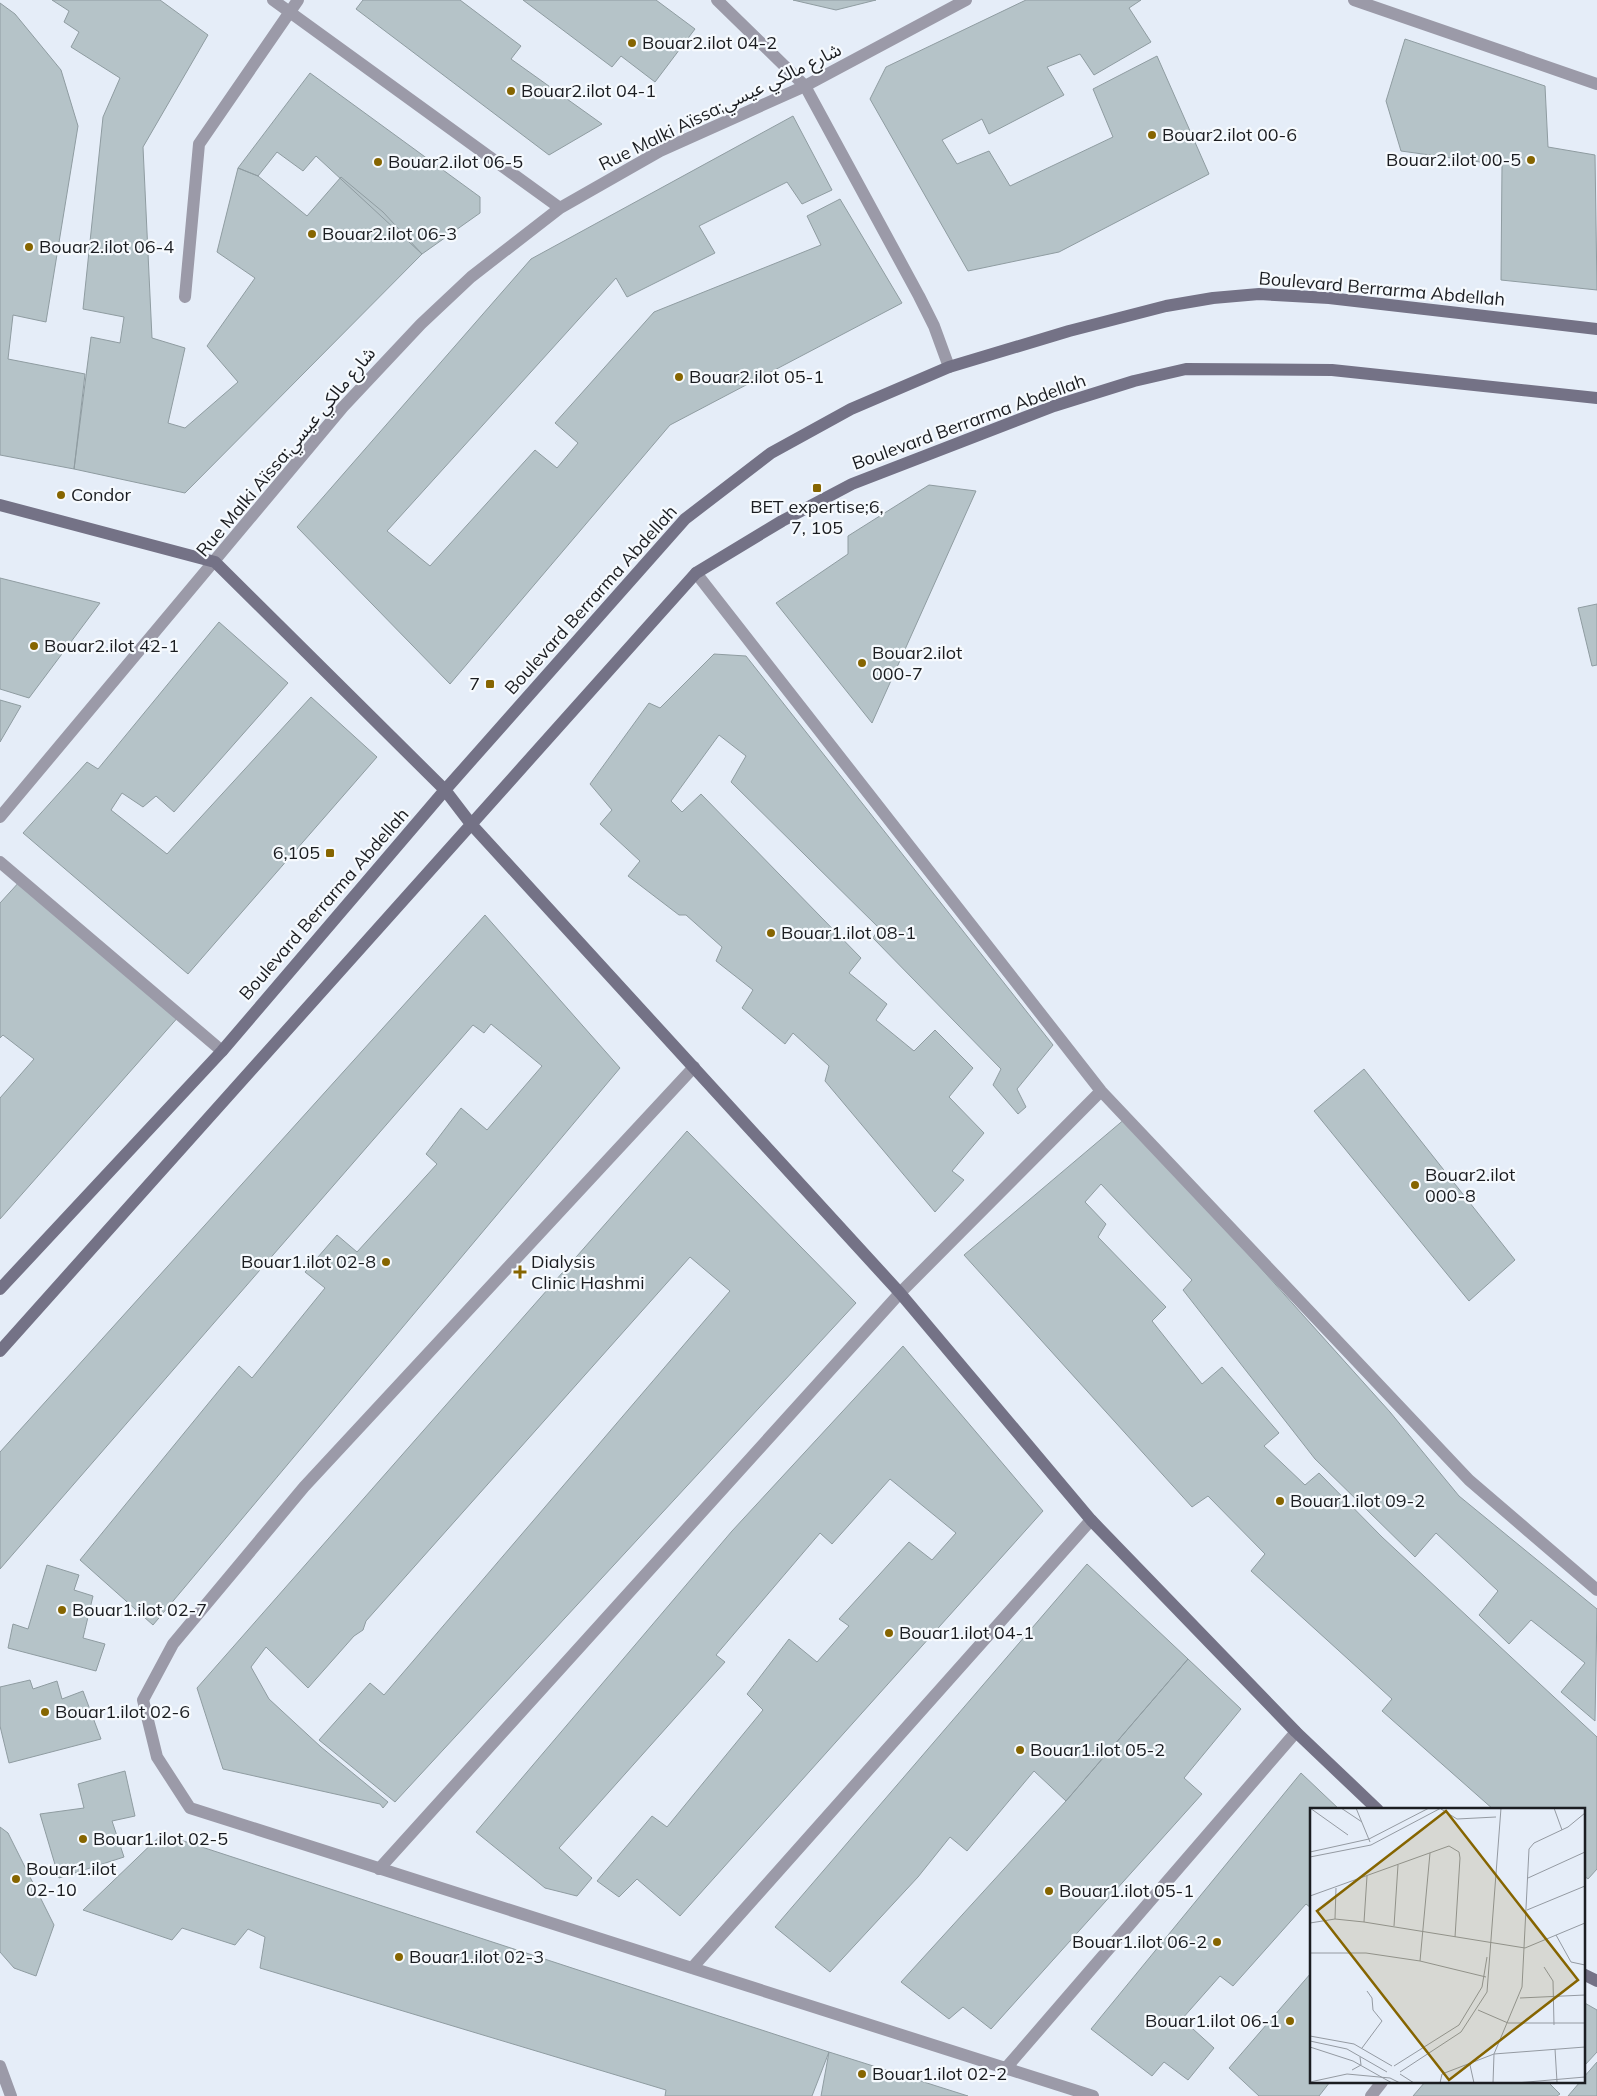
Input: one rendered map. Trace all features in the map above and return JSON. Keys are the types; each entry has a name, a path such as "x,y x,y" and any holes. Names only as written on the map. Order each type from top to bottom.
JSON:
{"main road":[{"name":"Boulevard Berrarma Abdellah","path":"0,1289 222,1051 445,790 685,519 771,453 851,409 950,368 1069,331 1166,306 1213,298 1259,294 1339,300 1597,329"},
{"name":"Boulevard Berrarma Abdellah","path":"0,1351 696,573 782,521 852,484 1054,406 1134,381 1186,369 1332,370 1597,398"},
{"path":"0,505 215,562 445,790 471,824 900,1293 1091,1520 1296,1732 1376,1808"},
{"path":"1584,1974 1597,1981"}],"street":[{"path":"273,0 560,208"},
{"path":"185,297 200,144 298,0"},
{"path":"717,0 805,86 923,304 934,326 950,368"},
{"name":"Rue Malki Aïssa;شارع مالكي عيسي","path":"0,817 343,407 421,324 471,277 560,208 660,151 805,86 966,0"},
{"path":"1354,0 1597,84"},
{"path":"696,573 1101,1092 1469,1480 1597,1590"},
{"path":"0,862 222,1051"},
{"path":"694,1067 304,1487 173,1644 143,1700 157,1757 190,1808 1093,2096"},
{"path":"379,1868 900,1293 1101,1092"},
{"path":"692,1968 1091,1520"},
{"path":"1006,2068 1296,1732"},
{"path":"0,2066 11,2096"},
{"path":"1371,2096 1380,2084"}],"building":[{"name":"Bouar2.ilot 06-3","path":"52,0 160,0 208,35 143,147 152,338 185,348 168,423 185,428 238,382 207,346 255,278 217,252 238,168 258,176 307,216 341,177 383,212 422,254 185,493 74,469 91,337 120,343 124,317 83,309 103,117 120,78 71,47 79,32 64,22 69,11"},
{"name":"Bouar2.ilot 04-1","path":"363,0 460,0 521,46 511,59 602,124 549,155 356,9"},
{"name":"Bouar2.ilot 04-2","path":"523,0 656,0 695,29 655,82 621,56 612,67"},
{"path":"793,0 876,0 836,10"},
{"name":"Bouar2.ilot 00-6","path":"1026,0 1141,0 1129,8 1151,42 1094,75 1080,54 1047,67 1064,95 989,134 982,119 942,140 957,164 989,151 1010,186 1113,137 1093,89 1157,56 1209,174 1059,252 968,271 870,99 886,67"},
{"name":"Bouar2.ilot 06-4","path":"0,3 15,14 61,70 78,126 46,322 13,315 8,359 85,374 74,469 0,455"},
{"name":"Bouar2.ilot 00-5","path":"1405,39 1545,86 1548,147 1595,155 1597,290 1501,280 1502,165 1401,151 1386,101"},
{"name":"Bouar2.ilot 06-5","path":"310,73 480,197 480,213 422,254 316,156 303,171 277,152 258,176 238,168"},
{"name":"Bouar2.ilot 05-1","path":"793,116 832,190 802,204 787,182 699,226 715,253 627,297 616,278 387,531 430,566 535,450 557,468 578,443 555,423 654,312 821,245 807,216 840,199 902,303 670,425 450,684 297,527 531,259"},
{"name":"Bouar2.ilot 000-7","path":"929,485 976,491 872,723 776,603 848,554 848,536"},
{"name":"Bouar2.ilot 42-1","path":"0,578 100,603 29,698 0,689"},
{"path":"1597,604 1597,665 1592,666 1578,608"},
{"path":"219,622 288,683 174,812 156,796 143,807 122,793 111,810 167,854 311,697 377,757 188,974 23,833 87,762 98,769"},
{"name":"Bouar1.ilot 08-1","path":"714,654 746,656 1053,1045 1017,1089 1026,1107 1018,1114 993,1085 1001,1069 873,938 879,928 731,782 746,756 719,735 671,801 682,812 701,794 861,958 849,973 887,1004 876,1020 914,1051 935,1030 973,1068 949,1097 984,1133 952,1171 964,1180 935,1212 825,1081 829,1066 793,1033 785,1044 742,1008 753,990 716,961 722,947 686,915 679,915 628,876 640,861 600,824 612,810 590,784 649,703 660,708"},
{"path":"0,700 21,706 0,742"},
{"path":"21,880 180,1015 0,1219 0,1098 34,1059 3,1035 0,1038 0,903"},
{"name":"Bouar1.ilot 02-8","path":"485,915 620,1068 153,1625 80,1560 239,1366 252,1378 325,1288 305,1272 337,1235 357,1252 437,1164 426,1154 461,1108 487,1130 542,1066 491,1024 484,1033 473,1025 0,1569 0,1452"},
{"name":"Bouar2.ilot 000-8","path":"1364,1069 1515,1260 1469,1301 1314,1111"},
{"name":"Bouar1.ilot 09-2","path":"1126,1118 1390,1412 1459,1496 1597,1609 1595,1721 1561,1692 1585,1663 1531,1620 1509,1644 1479,1615 1498,1591 1436,1533 1415,1557 1315,1459 1183,1290 1192,1280 1101,1184 1085,1202 1106,1224 1098,1237 1166,1307 1152,1321 1202,1384 1222,1367 1279,1433 1264,1446 1305,1485 1319,1473 1382,1537 1597,1737 1597,1869 1588,1879 1584,1876 1584,1808 1492,1808 1382,1711 1392,1699 1251,1571 1265,1554 1208,1496 1192,1507 964,1255"},
{"path":"687,1131 856,1303 395,1802 319,1740 370,1683 384,1695 730,1291 690,1257 366,1621 363,1630 354,1636 308,1688 266,1647 251,1667 269,1699 321,1747 388,1802 383,1808 380,1804 223,1769 197,1688"},
{"name":"Bouar1.ilot 04-1","path":"903,1346 1043,1511 680,1916 637,1879 619,1897 597,1881 652,1816 667,1827 763,1710 747,1694 789,1639 817,1662 849,1626 839,1619 909,1542 932,1560 956,1533 890,1479 832,1544 820,1533 716,1655 725,1662 559,1848 592,1878 577,1896 545,1888 476,1832 732,1531"},
{"name":"Bouar1.ilot 05-2","path":"1087,1564 1188,1659 1066,1801 1034,1771 967,1851 950,1837 918,1877 830,1972 775,1927"},
{"name":"Bouar1.ilot 02-7","path":"47,1565 79,1575 74,1590 93,1596 83,1638 105,1644 96,1671 8,1648 13,1624 28,1629"},
{"name":"Bouar1.ilot 05-1","path":"1188,1659 1241,1709 1184,1778 1202,1794 991,2029 963,2007 949,2019 901,1982 1066,1801"},
{"name":"Bouar1.ilot 02-6","path":"30,1680 33,1689 57,1681 62,1699 83,1691 101,1739 9,1763 0,1726 0,1687"},
{"name":"Bouar1.ilot 02-5","path":"125,1771 135,1816 112,1821 124,1857 59,1878 40,1814 84,1808 78,1784"},
{"name":"Bouar1.ilot 06-2","path":"1301,1773 1338,1808 1310,1808 1310,1907 1306,1904 1233,1986 1220,1976 1182,2019 1214,2048 1188,2080 1164,2062 1152,2076 1091,2029"},
{"name":"Bouar1.ilot 02-10","path":"0,1827 8,1833 54,1925 36,1976 14,1968 0,1952"},
{"name":"Bouar1.ilot 02-3","path":"162,1834 829,2052 812,2096 665,2096 666,2090 260,1968 265,1937 248,1929 235,1945 182,1928 172,1940 83,1910"},
{"name":"Bouar1.ilot 06-1","path":"1310,1974 1310,2084 1328,2084 1319,2096 1259,2096 1229,2068"},
{"path":"1584,2003 1597,2010 1597,2052 1585,2065"},
{"name":"Bouar1.ilot 02-2","path":"829,2052 968,2096 821,2096"},
{"path":"1597,2062 1597,2096 1568,2096 1578,2084 1584,2084 1584,2077"},
{"path":"1423,2084 1550,2084 1560,2094 1557,2096 1413,2096"}],"place":[{"name":"Bouar2.ilot 04-2","path":"632,43"},
{"name":"Bouar2.ilot 04-1","path":"511,91"},
{"name":"Bouar2.ilot 00-6","path":"1152,135"},
{"name":"Bouar2.ilot 00-5","path":"1531,160"},
{"name":"Bouar2.ilot 06-5","path":"378,162"},
{"name":"Bouar2.ilot 06-3","path":"312,234"},
{"name":"Bouar2.ilot 06-4","path":"29,247"},
{"name":"Bouar2.ilot 05-1","path":"679,377"},
{"name":"BET expertise;6, 7, 105","path":"817,488"},
{"name":"Condor","path":"61,495"},
{"name":"Bouar2.ilot 42-1","path":"34,646"},
{"name":"Bouar2.ilot 000-7","path":"862,663"},
{"name":"7","path":"490,684"},
{"name":"6,105","path":"330,853"},
{"name":"Bouar1.ilot 08-1","path":"771,933"},
{"name":"Bouar2.ilot 000-8","path":"1415,1185"},
{"name":"Bouar1.ilot 02-8","path":"386,1262"},
{"name":"Dialysis Clinic Hashmi","path":"520,1272"},
{"name":"Bouar1.ilot 09-2","path":"1280,1501"},
{"name":"Bouar1.ilot 02-7","path":"62,1610"},
{"name":"Bouar1.ilot 04-1","path":"889,1633"},
{"name":"Bouar1.ilot 02-6","path":"45,1712"},
{"name":"Bouar1.ilot 05-2","path":"1020,1750"},
{"name":"Bouar1.ilot 02-5","path":"83,1839"},
{"name":"Bouar1.ilot 02-10","path":"16,1879"},
{"name":"Bouar1.ilot 05-1","path":"1049,1891"},
{"name":"Bouar1.ilot 06-2","path":"1217,1942"},
{"name":"Bouar1.ilot 02-3","path":"399,1957"},
{"name":"Bouar1.ilot 06-1","path":"1290,2021"},
{"name":"Bouar1.ilot 02-2","path":"862,2074"}]}
